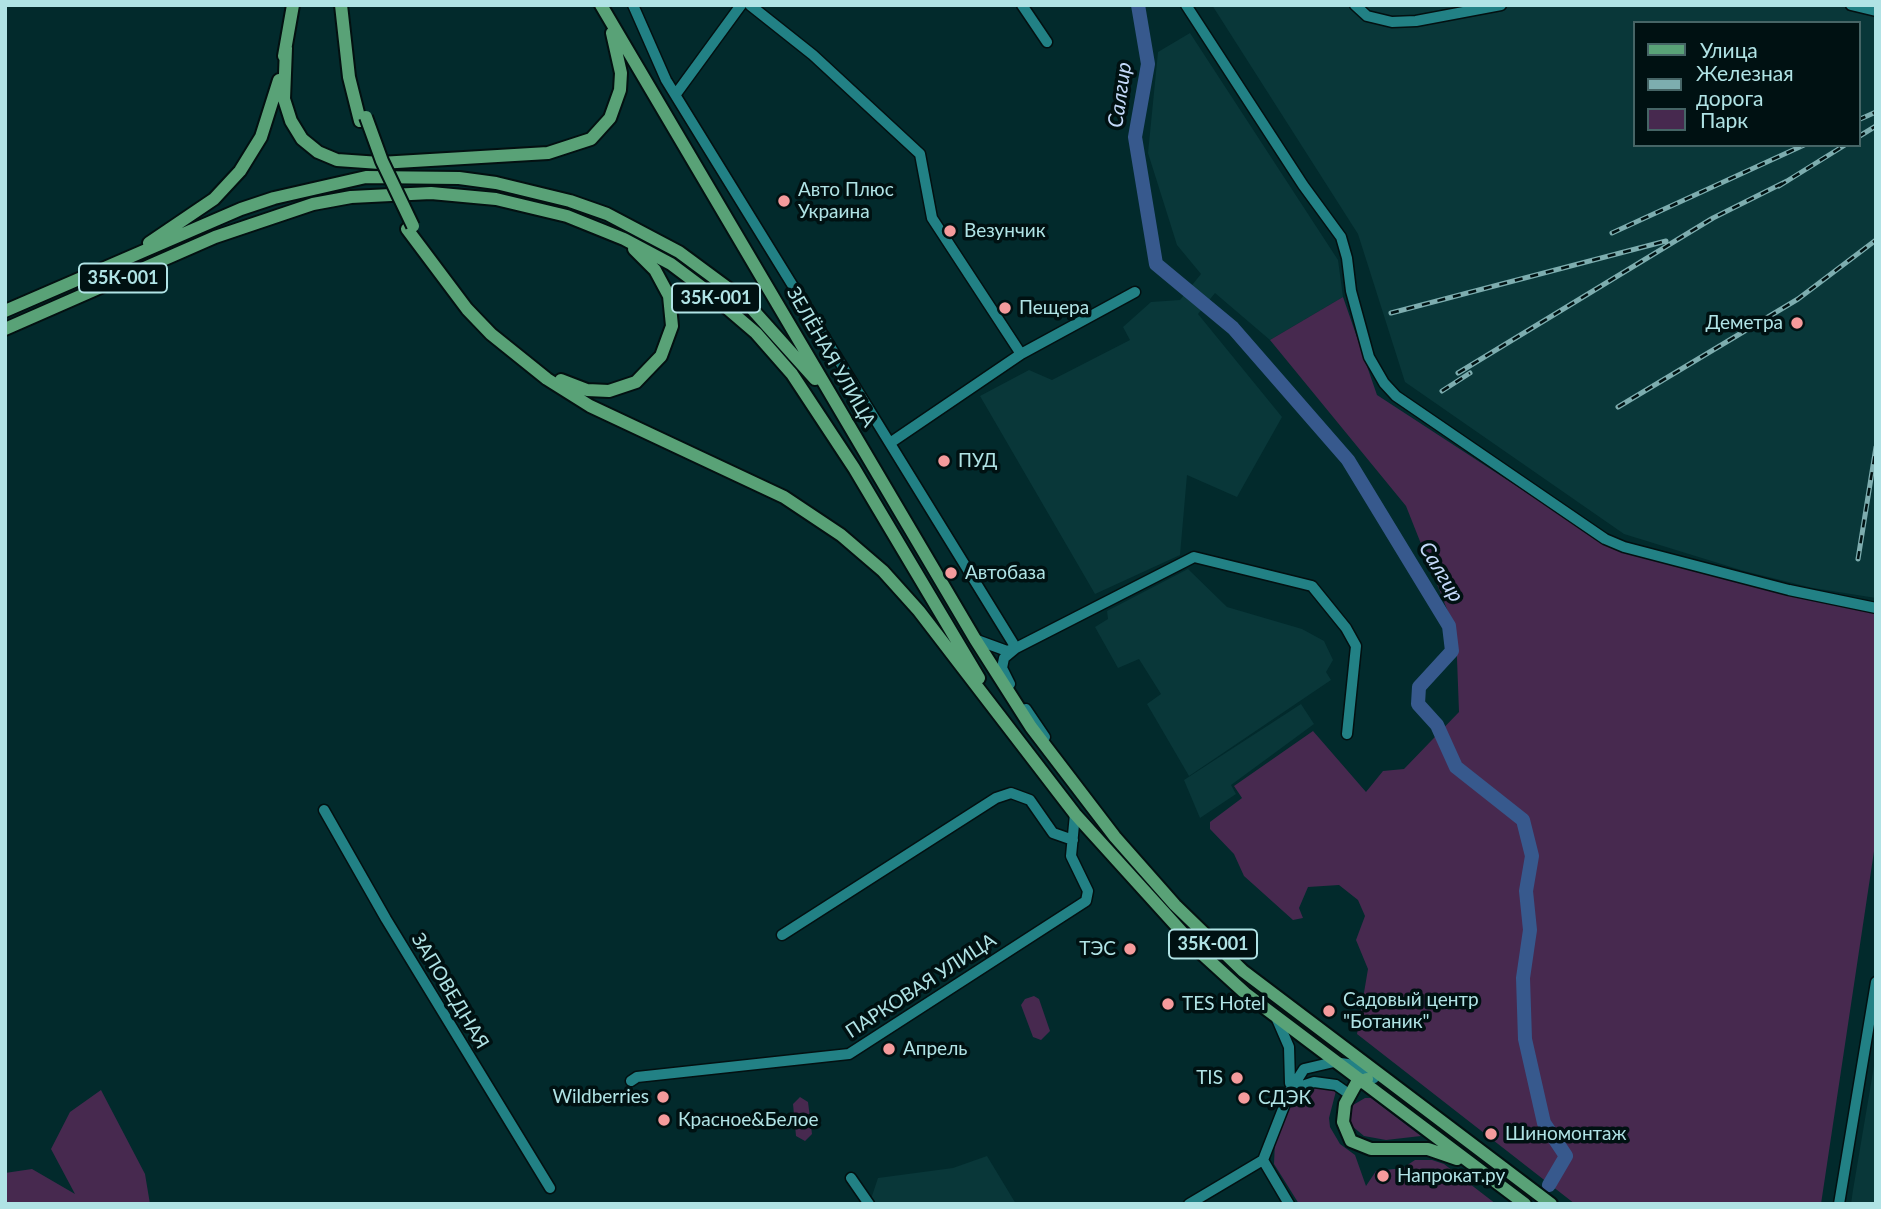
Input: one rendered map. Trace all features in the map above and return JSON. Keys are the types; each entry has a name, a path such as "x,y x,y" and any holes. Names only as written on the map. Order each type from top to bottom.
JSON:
{"main road":[{"path":"126,259 214,199 240,171 261,137 272,107 293,5"},
{"path":"341,5 349,77 363,119 410,228 467,309 491,334 547,379 590,406 774,492 841,535 883,571 919,611 998,712"},
{"path":"348,5 363,119"},
{"name":"ЗЕЛЁНАЯ УЛИЦА","path":"601,5 975,639 1031,727 1087,802"},
{"path":"286,48 286,110 302,139 327,157 359,163 548,153 591,139 617,106 621,73 608,18"},
{"path":"5,311 241,209 336,182 386,176 431,176 524,188 607,214 698,264 766,321 835,404"},
{"name":"35К-001","path":"5,329 261,219 351,197 402,193 496,199 567,216 624,239 671,264 708,290 756,333 792,374 854,468 998,712 1076,814 1200,952 1245,993 1525,1204"},
{"path":"410,228 450,279 496,329 566,383 599,391 626,387 644,377 661,356 672,326 666,286 655,270 624,239"},
{"name":"35К-001","path":"1087,802 1143,870 1235,964 1551,1204"},
{"path":"1437,1118 1383,1084 1369,1079 1360,1081 1349,1094 1343,1122 1344,1131 1358,1145 1379,1150 1428,1149 1474,1166"}],"street":[{"path":"634,5 676,94 890,443 1013,651"},
{"path":"676,94 741,5"},
{"path":"750,5 813,55 920,154 932,218 1021,354"},
{"path":"1022,5 1047,42"},
{"path":"1186,5 1303,185 1341,237 1351,291 1369,357 1384,383 1396,396 1605,538 1624,547 1789,590 1876,608"},
{"path":"1355,5 1367,16 1392,22 1416,21 1501,5"},
{"path":"1851,5 1876,10"},
{"path":"890,443 1021,354 1135,292"},
{"path":"1087,802 1002,668 1013,651 1194,557 1312,586 1346,628 1356,646 1347,734"},
{"path":"975,639 997,649 1013,651"},
{"path":"782,935 996,798 1011,793 1030,800 1054,833 1073,840"},
{"name":"ЗАПОВЕДНАЯ","path":"324,810 386,919 550,1188"},
{"name":"ПАРКОВАЯ УЛИЦА","path":"631,1081 637,1077 849,1054 1086,901 1088,891 1072,856 1076,814"},
{"path":"1839,1204 1876,982"},
{"path":"1274,1013 1289,1047 1292,1072 1290,1091"},
{"path":"1189,1204 1263,1160 1290,1091 1304,1069 1334,1062 1361,1069 1383,1084"},
{"path":"1290,1091 1303,1084 1325,1082 1349,1094"},
{"path":"1263,1160 1289,1204"},
{"path":"851,1178 869,1204"}],"shaded area":[{"path":"1212,5 1876,5 1876,598 1813,588 1744,571 1624,534 1405,382 1358,234"},
{"path":"1190,33 1338,260 1343,297 1270,340 1215,293 1198,314 1282,417 1237,497 1187,475 1180,555 1095,594 980,396 1029,370 1052,380 1130,340 1123,327 1151,302 1180,300 1201,274 1177,245 1148,153 1158,52"},
{"path":"1188,569 1227,607 1302,629 1324,641 1333,660 1326,672 1331,680 1189,776 1147,704 1161,694 1139,659 1118,668 1095,627 1108,619 1107,611"},
{"path":"1301,704 1314,724 1231,785 1236,794 1200,818 1184,780"},
{"path":"1876,1054 1876,1204 1851,1204 1853,1190"},
{"path":"987,1156 1016,1204 874,1204 871,1199 878,1178 953,1168"}],"green space":[{"path":"1343,297 1377,395 1610,547 1876,606 1876,838 1821,1204 1575,1204 1357,1034 1368,969 1356,940 1365,916 1358,900 1339,885 1308,887 1299,908 1303,918 1293,920 1244,876 1234,854 1210,829 1210,822 1242,798 1234,786 1313,731 1366,792 1383,771 1404,769 1459,712 1456,632 1406,506 1270,340"},
{"path":"1034,996 1039,999 1050,1031 1041,1040 1033,1037 1021,1005 1025,999"},
{"path":"1320,1087 1336,1091 1329,1118 1330,1127 1340,1144 1355,1155 1366,1186 1376,1171 1403,1168 1415,1160 1432,1160 1444,1164 1496,1204 1299,1204 1274,1164 1275,1141 1291,1100 1300,1092"},
{"path":"101,1090 145,1174 150,1204 5,1204 5,1173 32,1169 75,1194 51,1149 70,1112"},
{"path":"800,1097 808,1102 812,1134 805,1141 796,1136 793,1104"},
{"path":"1365,1098 1371,1098 1421,1136 1386,1140 1364,1136 1352,1126 1350,1117 1353,1105"}],"waterway":[{"name":"Салгир","path":"1138,5 1148,64 1135,137 1156,264 1233,328 1348,460 1449,626 1452,651 1419,687 1418,704 1437,725 1456,767 1523,820 1532,856 1526,891 1530,930 1523,978 1525,1039 1544,1123 1566,1156 1549,1185"}],"railway":[{"path":"1860,119 1876,112"},
{"path":"1860,136 1876,126"},
{"path":"1612,233 1800,147"},
{"path":"1779,186 1842,147"},
{"path":"1458,373 1713,218 1787,181"},
{"path":"1618,407 1798,299 1876,240"},
{"path":"1391,313 1666,241"},
{"path":"1442,391 1470,373"},
{"path":"1858,559 1876,447"}],"place":[{"name":"Авто Плюс Украина","path":"784,201"},
{"name":"Везунчик","path":"950,231"},
{"name":"Пещера","path":"1005,308"},
{"name":"Деметра","path":"1797,323"},
{"name":"ПУД","path":"944,461"},
{"name":"Автобаза","path":"951,573"},
{"name":"ТЭС","path":"1130,949"},
{"name":"TES Hotel","path":"1168,1004"},
{"name":"Садовый центр \"Ботаник\"","path":"1329,1011"},
{"name":"Апрель","path":"889,1049"},
{"name":"TIS","path":"1237,1078"},
{"name":"Wildberries","path":"663,1097"},
{"name":"СДЭК","path":"1244,1098"},
{"name":"Красное&Белое","path":"664,1120"},
{"name":"Шиномонтаж","path":"1491,1134"},
{"name":"Напрокат.ру","path":"1383,1176"}]}
